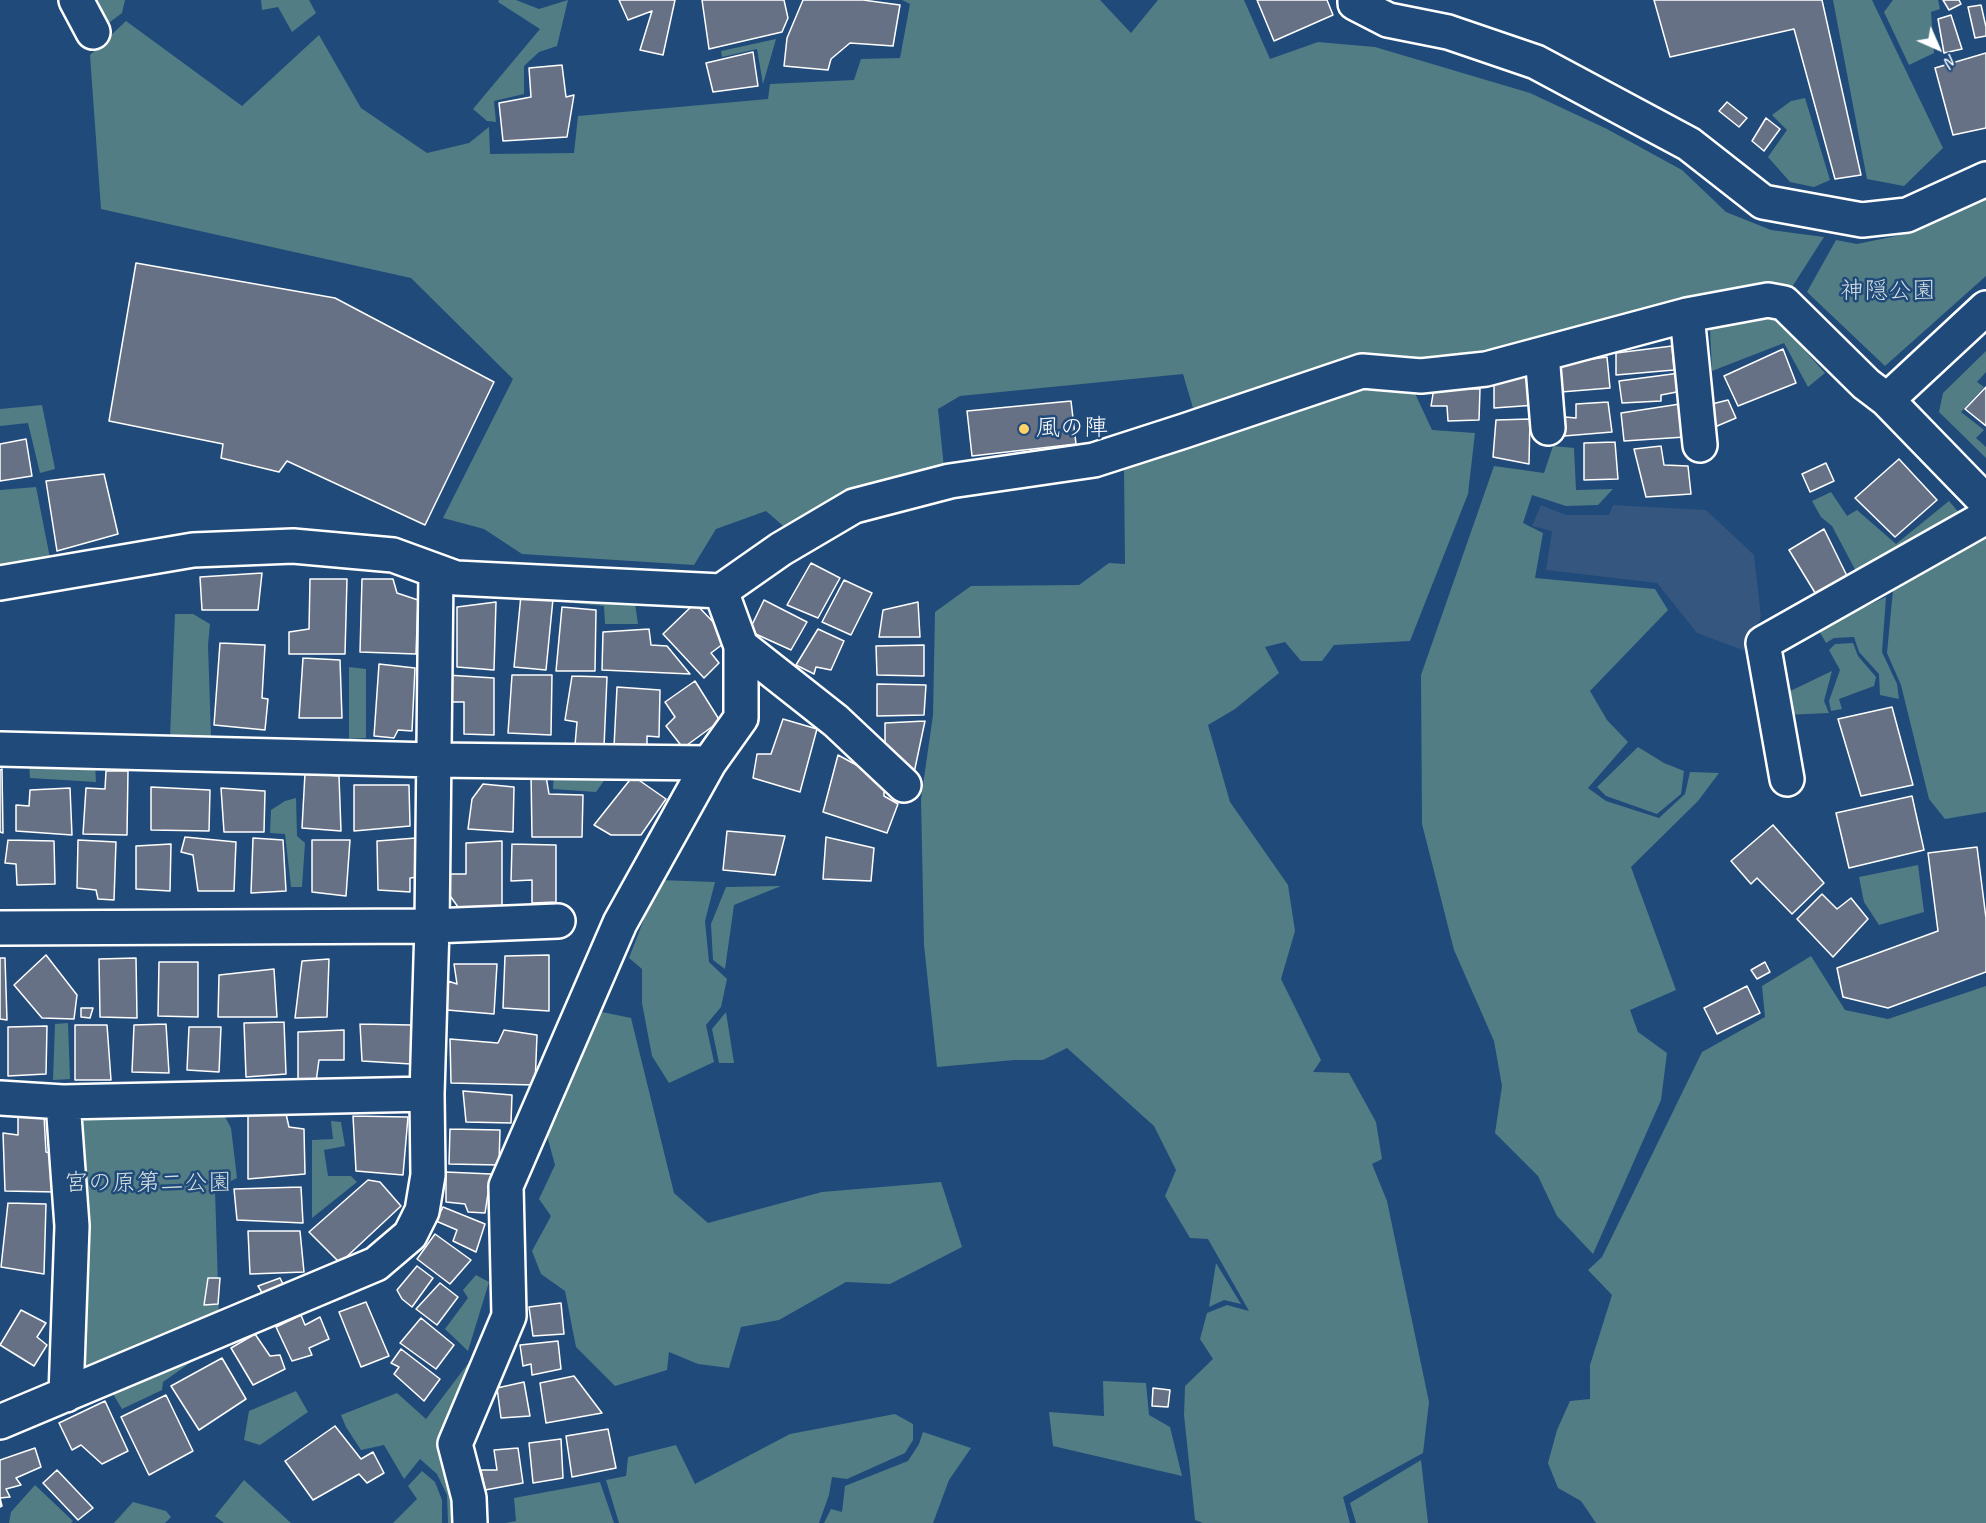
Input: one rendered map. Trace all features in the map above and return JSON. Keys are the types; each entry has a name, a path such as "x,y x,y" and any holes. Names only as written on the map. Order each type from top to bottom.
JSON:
{"street":[{"path":"76,0 93,32"},
{"path":"1354,0 1355,3 1388,20 1448,32 1536,62 1689,144 1762,202 1862,220 1907,215 1986,179"},
{"path":"0,583 193,550 293,546 393,555 456,578 721,591 781,549 854,506 950,481 1094,460 1362,371 1421,376 1486,369 1687,315 1768,300 1784,303 1866,384 1887,400 1986,502"},
{"path":"1887,400 1986,308"},
{"path":"1687,315 1700,445"},
{"path":"1542,354 1548,428"},
{"path":"1787,779 1763,643 1986,517"},
{"path":"0,1422 376,1264 410,1235 422,1211 428,1175 427,1094 432,926 436,571"},
{"path":"470,1523 469,1498 455,1444 508,1316 506,1186 620,923 710,763 741,718 741,646 721,591"},
{"path":"741,646 836,721 904,785"},
{"path":"0,749 433,760 710,763"},
{"path":"0,928 432,926 558,921"},
{"path":"0,1098 63,1102 427,1094"},
{"path":"63,1102 72,1226 66,1395"}],"shaded area":[{"path":"1541,505 1566,515 1609,515 1613,505 1706,510 1754,555 1761,617 1745,651 1697,633 1657,583 1546,570 1552,531 1532,526"}],"green space":[{"path":"92,0 125,0 122,13 106,25"},
{"path":"261,0 309,0 316,13 292,32 278,7 262,10"},
{"path":"499,0 516,0 539,9 568,0 557,46 539,52 524,66 524,94 494,101 496,122 487,121 473,109 540,29 498,2"},
{"path":"902,0 1100,0 1131,33 1158,0 1244,0 1270,59 1318,42 1375,47 1530,93 1607,129 1682,170 1726,212 1771,230 1824,237 1792,287 1614,317 1510,346 1407,361 1364,360 1193,408 1183,374 960,396 938,409 944,468 789,531 766,511 716,529 694,565 522,554 484,529 443,518 513,379 411,278 101,209 90,55 126,21 242,106 319,35 361,108 427,153 469,143 489,127 490,154 574,153 578,116 768,99 770,84 854,80 861,59 900,58 910,4"},
{"path":"1833,0 1872,0 1943,148 1904,186 1867,179"},
{"path":"1893,0 1938,0 1940,9 1931,12 1934,53 1909,65 1884,12"},
{"path":"776,39 763,84 757,49 722,57 721,51"},
{"path":"1805,98 1830,180 1814,187 1790,182 1768,157 1787,130 1772,115 1791,101"},
{"name":"神隠公園","path":"1986,197 1986,276 1885,366 1807,292 1836,240 1857,244 1915,232"},
{"path":"1736,317 1772,318 1784,327 1825,373 1808,387 1784,343 1712,371 1710,329"},
{"path":"1986,351 1986,372 1977,382 1984,387 1961,412 1984,430 1976,438 1986,447 1986,458 1939,412 1943,393"},
{"path":"1367,381 1412,387 1432,430 1475,433 1468,494 1410,641 1334,645 1322,661 1301,661 1285,642 1265,647 1279,673 1235,709 1208,725 1230,802 1288,885 1295,931 1281,979 1321,1060 1313,1072 1349,1073 1376,1122 1382,1159 1372,1164 1387,1201 1429,1402 1423,1453 1343,1497 1350,1523 1203,1523 1195,1520 1184,1415 1185,1386 1213,1359 1200,1339 1207,1313 1227,1305 1249,1311 1208,1239 1190,1238 1165,1196 1176,1170 1154,1126 1067,1048 1043,1060 1014,1060 937,1067 924,945 921,799 933,715 935,612 971,586 1079,585 1109,563 1125,564 1124,467"},
{"path":"42,405 55,469 40,473 28,423 0,426 0,409"},
{"path":"1553,446 1574,448 1576,490 1613,489 1598,505 1566,506 1532,495 1523,523 1543,533 1535,578 1655,589 1668,610 1590,691 1607,720 1628,742 1588,788 1606,801 1659,818 1685,794 1690,772 1719,773 1698,801 1631,867 1676,990 1630,1010 1638,1032 1667,1053 1661,1100 1593,1254 1557,1216 1538,1176 1495,1133 1502,1086 1494,1041 1454,950 1422,824 1421,675 1494,466 1544,473"},
{"path":"36,487 50,558 0,570 0,490"},
{"path":"1831,492 1847,516 1857,510 1896,544 1949,501 1960,514 1858,575 1832,526 1821,517 1812,501"},
{"path":"1986,538 1986,812 1945,819 1929,799 1901,685 1887,653 1893,590"},
{"path":"561,594 634,596 638,624 605,624 604,606 562,602"},
{"path":"1886,597 1882,652 1897,684 1899,699 1880,695 1879,674 1859,652 1854,637 1834,638 1826,643 1818,629"},
{"path":"175,614 193,614 210,624 208,645 211,737 170,738"},
{"path":"1853,643 1858,656 1876,677 1874,686 1839,699 1842,709 1831,711 1829,701 1840,670 1829,650 1835,644"},
{"path":"349,667 366,669 366,738 349,739"},
{"path":"1832,671 1824,701 1829,713 1786,715 1784,694"},
{"path":"1638,747 1664,763 1684,771 1681,794 1657,814 1606,796 1597,787"},
{"path":"29,762 95,764 96,782 30,778"},
{"path":"554,771 611,771 596,792 553,789"},
{"path":"296,798 297,836 305,843 302,887 291,887 285,834 270,833 271,810 285,801"},
{"path":"1918,865 1924,912 1879,925 1864,902 1859,877"},
{"path":"659,880 715,882 705,921 709,962 727,979 721,1007 706,1025 714,1062 669,1083 652,1056 642,1003 642,969 629,958"},
{"path":"781,886 734,905 725,969 713,960 711,924 726,887"},
{"path":"1811,956 1845,1010 1888,1019 1986,986 1986,1523 1596,1523 1581,1501 1558,1488 1548,1463 1557,1430 1570,1401 1590,1399 1590,1365 1612,1295 1588,1270 1602,1257 1702,1052 1765,1017 1762,986"},
{"path":"592,1010 631,1018 674,1193 708,1223 822,1192 941,1182 962,1247 890,1284 846,1282 779,1320 741,1327 729,1368 698,1364 669,1352 667,1370 615,1386 576,1347 565,1291 541,1274 532,1251 551,1216 539,1199 555,1165 546,1132 559,1113"},
{"path":"726,1012 734,1063 719,1063 712,1029"},
{"path":"68,1023 70,1079 53,1080 55,1024"},
{"name":"宮の原第二公園","path":"223,1113 231,1128 237,1178 215,1189 219,1319 76,1376 76,1116"},
{"path":"331,1121 341,1122 345,1146 324,1150 328,1176 351,1176 357,1182 312,1218 312,1140 333,1139"},
{"path":"1216,1263 1241,1304 1224,1300 1209,1307"},
{"path":"476,1275 489,1282 468,1351 445,1329 468,1298 463,1290"},
{"path":"191,1354 194,1360 163,1382 162,1390 122,1409 110,1389"},
{"path":"473,1357 445,1445 463,1523 448,1523 447,1495 437,1474 420,1459 404,1479 384,1445 361,1450 341,1415 397,1393 426,1419"},
{"path":"1103,1381 1146,1383 1149,1415 1170,1427 1182,1476 1053,1446 1049,1412 1104,1416"},
{"path":"296,1391 308,1412 260,1445 244,1440 249,1411"},
{"path":"895,1414 913,1424 913,1440 905,1453 847,1479 832,1477 829,1495 819,1523 619,1523 606,1480 626,1476 628,1457 676,1445 695,1484 790,1434"},
{"path":"923,1432 971,1448 949,1480 933,1523 824,1523 831,1509 842,1512 845,1486 908,1461 919,1444"},
{"path":"1421,1460 1428,1523 1356,1523 1350,1503"},
{"path":"422,1471 435,1482 442,1500 442,1523 393,1523 417,1499 408,1486"},
{"path":"244,1480 291,1523 224,1523 215,1516"},
{"path":"600,1482 614,1523 506,1523 516,1521 514,1498"},
{"path":"35,1485 73,1521 71,1523 9,1523 11,1512"},
{"path":"133,1502 166,1511 171,1517 165,1523 114,1523"}],"building":[{"path":"619,0 675,0 663,55 640,50 652,11 628,20"},
{"path":"702,0 784,0 788,18 782,32 709,49"},
{"path":"803,0 863,0 900,5 893,46 850,43 831,59 828,70 784,66 787,38"},
{"path":"1257,0 1327,0 1333,15 1274,41"},
{"path":"1654,0 1822,0 1861,175 1835,179 1794,29 1670,57"},
{"path":"1943,0 1959,0 1961,4 1949,10"},
{"path":"1981,5 1986,36 1975,38 1968,7"},
{"path":"1951,15 1962,49 1944,53 1938,19"},
{"path":"753,52 758,86 713,92 706,63"},
{"path":"1986,53 1986,128 1953,135 1935,68"},
{"path":"562,65 566,97 574,95 567,137 503,141 499,103 531,97 529,68"},
{"path":"1727,102 1747,118 1739,127 1719,111"},
{"path":"1766,118 1780,129 1764,151 1752,141"},
{"path":"136,263 335,298 494,382 425,525 287,461 279,472 221,458 223,444 109,421"},
{"path":"1672,346 1674,370 1616,375 1616,353"},
{"path":"1783,349 1796,383 1738,406 1724,376"},
{"path":"1607,357 1610,388 1561,392 1558,364"},
{"path":"1680,373 1682,391 1661,395 1661,401 1622,403 1619,381"},
{"path":"1535,374 1536,405 1494,408 1494,380"},
{"path":"1986,387 1986,426 1965,409"},
{"path":"1434,388 1480,389 1479,420 1448,421 1447,406 1431,406"},
{"path":"1728,400 1736,418 1710,429 1708,405"},
{"path":"1071,401 1076,444 972,456 967,411"},
{"path":"1608,402 1612,432 1564,436 1565,417 1576,418 1576,404"},
{"path":"1680,404 1685,437 1624,441 1621,413"},
{"path":"1530,419 1529,464 1493,457 1496,420"},
{"path":"26,439 32,476 0,481 0,444"},
{"path":"1615,442 1618,479 1584,480 1584,443"},
{"path":"1661,446 1664,465 1688,466 1691,494 1646,497 1634,449"},
{"path":"1899,459 1937,500 1895,537 1855,498"},
{"path":"1826,463 1834,481 1810,492 1802,474"},
{"path":"104,474 118,534 57,551 46,481"},
{"path":"1824,529 1849,580 1817,596 1789,550"},
{"path":"811,563 840,578 818,618 787,605"},
{"path":"262,573 258,610 202,610 200,577"},
{"path":"310,579 347,579 345,654 289,654 289,632 309,629"},
{"path":"362,579 393,579 397,593 418,600 416,654 360,652"},
{"path":"844,580 872,593 851,635 822,622"},
{"path":"521,595 553,599 546,670 514,667"},
{"path":"764,600 807,622 791,650 749,631"},
{"path":"496,602 494,670 457,667 457,607"},
{"path":"918,602 920,637 879,637 883,610"},
{"path":"695,603 716,625 723,644 711,653 719,663 704,678 663,634"},
{"path":"562,607 596,610 595,671 556,671"},
{"path":"649,629 651,645 667,646 690,674 602,670 603,632"},
{"path":"818,629 844,641 831,670 816,667 814,674 796,665"},
{"path":"220,643 265,645 262,698 268,699 265,730 214,725"},
{"path":"924,645 924,676 877,675 876,646"},
{"path":"303,658 340,660 342,718 299,718"},
{"path":"379,664 415,668 412,731 398,730 394,738 374,736"},
{"path":"447,675 494,678 494,735 464,734 464,702 446,702"},
{"path":"512,675 552,675 551,735 508,733"},
{"path":"572,676 607,677 604,747 575,745 577,722 565,720"},
{"path":"695,681 720,721 683,748 666,726 675,717 665,702"},
{"path":"877,684 926,685 924,715 877,716"},
{"path":"617,687 660,690 659,737 647,736 647,749 614,747"},
{"path":"1892,707 1913,785 1861,796 1838,719"},
{"path":"783,719 817,729 800,792 753,778 757,754 771,754"},
{"path":"925,721 914,773 885,747 885,723"},
{"path":"838,755 884,780 884,796 898,804 887,833 823,812"},
{"path":"2,769 3,833 0,832 0,770"},
{"path":"106,771 128,771 127,835 83,834 86,788 105,789"},
{"path":"305,773 339,776 341,831 302,828"},
{"path":"531,773 546,776 549,794 583,795 582,837 532,837"},
{"path":"633,776 666,799 641,835 611,835 594,825"},
{"path":"483,784 514,787 513,832 468,829 472,799"},
{"path":"354,785 409,785 410,826 354,831"},
{"path":"151,787 210,790 209,831 151,830"},
{"path":"70,788 72,835 16,831 16,805 29,806 30,790"},
{"path":"221,788 265,791 264,832 224,832"},
{"path":"1912,796 1924,850 1849,868 1836,813"},
{"path":"1773,825 1824,883 1792,914 1757,878 1751,884 1731,861"},
{"path":"727,831 785,836 775,875 723,870"},
{"path":"185,837 236,842 234,891 198,891 193,855 181,852"},
{"path":"826,837 874,848 871,881 823,879"},
{"path":"253,838 283,840 286,891 251,893"},
{"path":"416,838 418,877 410,878 410,892 378,890 377,841"},
{"path":"8,840 54,841 55,884 17,885 16,864 5,863"},
{"path":"78,840 116,842 114,900 98,899 96,890 77,888"},
{"path":"312,840 350,840 346,896 312,892"},
{"path":"502,841 502,906 458,907 448,893 449,874 466,874 466,843"},
{"path":"171,844 170,891 136,889 136,846"},
{"path":"512,844 556,845 556,902 532,903 532,880 511,881"},
{"path":"1977,847 1986,918 1986,972 1888,1008 1843,997 1837,968 1938,931 1928,853"},
{"path":"1822,894 1837,909 1851,898 1868,919 1833,957 1797,919"},
{"path":"46,955 77,995 74,1019 42,1018 14,985"},
{"path":"549,955 549,1011 503,1008 505,956"},
{"path":"0,958 5,958 7,1020 0,1019"},
{"path":"136,958 137,1018 100,1017 99,959"},
{"path":"329,959 327,1017 295,1018 302,961"},
{"path":"159,962 198,962 198,1017 158,1016"},
{"path":"1765,962 1770,972 1757,979 1751,970"},
{"path":"454,964 497,964 494,1014 447,1010 448,981 457,984"},
{"path":"274,969 277,1017 218,1017 219,975"},
{"path":"1747,986 1760,1013 1717,1034 1704,1008"},
{"path":"81,1008 93,1008 90,1018 81,1017"},
{"path":"284,1022 286,1074 246,1077 244,1023"},
{"path":"166,1024 169,1073 132,1072 134,1025"},
{"path":"360,1024 411,1025 411,1064 362,1061"},
{"path":"75,1025 107,1025 111,1080 75,1080"},
{"path":"47,1026 46,1074 8,1076 8,1027"},
{"path":"189,1027 221,1027 219,1072 187,1070"},
{"path":"344,1030 344,1060 319,1060 316,1082 298,1081 298,1032"},
{"path":"504,1030 537,1035 535,1085 451,1083 450,1039 498,1043"},
{"path":"463,1091 512,1095 511,1123 466,1122"},
{"path":"248,1114 286,1114 289,1127 304,1129 305,1174 248,1179"},
{"path":"18,1116 44,1116 46,1152 58,1155 56,1192 5,1191 3,1133 18,1135"},
{"path":"353,1116 408,1117 403,1175 356,1171"},
{"path":"450,1129 500,1130 499,1165 449,1164"},
{"path":"446,1172 491,1174 485,1213 468,1212 465,1204 446,1202"},
{"path":"368,1180 380,1182 401,1206 340,1263 309,1232"},
{"path":"301,1187 303,1223 237,1220 234,1189"},
{"path":"8,1203 46,1204 44,1274 1,1267"},
{"path":"443,1207 485,1224 476,1252 453,1241 457,1230 436,1221"},
{"path":"248,1231 300,1231 304,1272 250,1274"},
{"path":"435,1234 471,1260 450,1284 417,1259"},
{"path":"417,1266 433,1278 412,1307 402,1299 397,1290"},
{"path":"208,1278 220,1278 218,1304 204,1305"},
{"path":"280,1278 285,1288 264,1296 258,1286"},
{"path":"440,1283 458,1297 437,1325 416,1309"},
{"path":"366,1302 389,1356 361,1367 339,1312"},
{"path":"561,1303 564,1334 533,1336 529,1307"},
{"path":"21,1310 46,1323 37,1337 47,1345 34,1366 0,1345"},
{"path":"301,1315 305,1325 320,1317 329,1339 309,1348 312,1355 292,1361 276,1327"},
{"path":"421,1318 454,1345 436,1369 400,1343"},
{"path":"255,1334 270,1356 280,1355 285,1369 253,1385 231,1348"},
{"path":"558,1341 561,1369 532,1375 531,1364 523,1366 520,1345"},
{"path":"401,1349 440,1379 424,1401 394,1374 399,1367 391,1363"},
{"path":"222,1358 246,1399 199,1430 171,1386"},
{"path":"574,1376 602,1413 546,1423 540,1383"},
{"path":"524,1382 530,1416 501,1418 497,1388"},
{"path":"1153,1388 1170,1390 1168,1407 1152,1406"},
{"path":"166,1395 193,1451 149,1475 121,1417"},
{"path":"105,1401 128,1451 102,1464 81,1445 72,1450 59,1423"},
{"path":"335,1426 361,1459 373,1452 384,1473 367,1483 359,1474 313,1500 285,1461"},
{"path":"608,1429 616,1468 572,1477 566,1436"},
{"path":"561,1439 563,1478 533,1483 529,1443"},
{"path":"35,1448 41,1467 16,1478 21,1485 6,1489 10,1497 0,1498 0,1460"},
{"path":"518,1448 523,1483 485,1490 481,1470 497,1470 494,1450"},
{"path":"57,1470 93,1508 78,1520 43,1483"}],"place":[{"name":"風の陣","path":"1024,429"}]}
